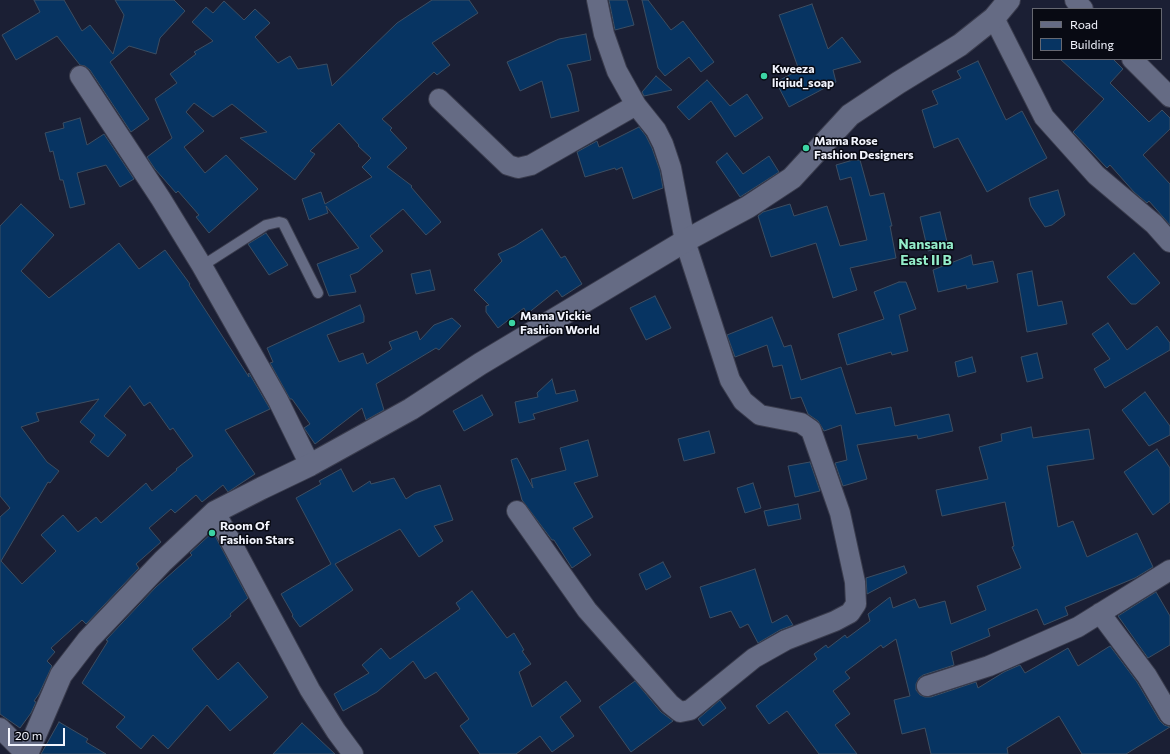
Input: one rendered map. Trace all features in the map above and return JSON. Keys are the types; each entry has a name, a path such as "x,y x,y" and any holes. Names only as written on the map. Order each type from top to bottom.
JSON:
{"street":[{"path":"517,511 587,610 670,704 680,712 690,710 754,658 786,640 835,621 850,613 856,604 855,582 840,513 811,430 801,423 760,415 743,401 730,380 685,241 671,168 663,144 656,130 636,105 617,71 604,34 597,0"},
{"path":"0,728 21,749 28,753 61,675 88,640 163,561 215,512 310,465 411,409 480,364 685,241 748,207 792,178 850,115 898,83 960,45 994,18 1009,0"},
{"path":"1075,0 1082,8"},
{"path":"994,18 1044,117 1096,175 1154,224 1170,242"},
{"path":"1133,60 1170,97"},
{"path":"80,76 161,199 202,266 278,400 310,465"},
{"path":"440,99 508,164 518,168 531,165 636,105"},
{"path":"215,512 310,690 336,731 353,754"},
{"path":"927,686 989,666 1078,627 1170,570"},
{"path":"1100,613 1147,676 1170,715"}],"lane":[{"path":"202,266 266,225 279,222 283,223 318,293"}],"building":[{"path":"34,0 64,0 82,31 90,25 113,54 124,15 115,0 174,0 185,11 160,38 156,54 129,46 110,62 149,119 131,132 90,70 85,66 80,65 57,36 16,60 2,35 40,12"},
{"path":"432,0 469,0 478,13 432,43 450,65 437,75 434,72 382,119 392,128 390,130 407,148 387,167 412,186 411,187 441,222 426,235 403,209 370,236 383,251 358,272 350,275 356,292 329,296 317,264 359,248 326,206 328,213 309,220 302,199 321,192 325,204 372,177 362,167 371,158 358,146 359,145 339,123 310,151 315,154 295,180 240,138 267,132 232,104 213,117 194,103 186,112 204,131 184,147 205,173 226,155 258,189 209,233 196,217 199,215 178,191 176,193 155,169 147,157 172,138 155,99 177,83 170,74 196,54 194,52 213,41 192,22 206,7 213,13 224,1 244,20 255,9 270,23 255,37 278,63 290,56 298,69 327,64 332,86 397,23"},
{"path":"609,0 627,0 634,25 615,30"},
{"path":"642,0 648,0 671,30 683,21 714,62 701,72 689,57 665,76 658,68"},
{"path":"812,4 828,49 842,37 861,62 833,70 836,82 789,107 776,82 799,70 779,15"},
{"path":"586,34 591,60 567,65 571,73 579,111 551,118 542,81 520,91 507,62 559,39"},
{"path":"1061,60 1114,60 1123,69 1110,83 1149,122 1162,110 1170,118 1170,129 1143,155 1170,184 1170,225 1149,201 1147,203 1134,192 1110,165 1107,168 1073,132 1104,99"},
{"path":"978,61 1006,120 1022,111 1047,158 987,192 958,138 934,148 922,110 938,104 932,91 961,78 957,71"},
{"path":"656,76 672,90 644,96 642,92"},
{"path":"707,80 730,106 747,94 763,118 735,137 711,101 689,120 677,107"},
{"path":"80,118 87,145 104,134 134,179 120,187 106,165 77,173 85,204 70,208 63,180 60,180 53,151 50,152 45,133 64,128 63,123"},
{"path":"639,127 646,136 652,148 660,171 663,188 633,199 622,167 616,170 615,168 585,177 577,152 597,141 599,147"},
{"path":"727,153 743,174 769,156 779,172 740,197 716,162"},
{"path":"853,160 860,160 870,196 884,193 892,226 890,226 896,258 850,268 857,290 833,298 816,243 771,257 758,216 763,212 790,204 794,216 827,206 840,246 867,240 851,177 840,180 836,165"},
{"path":"1058,190 1065,215 1052,225 1045,227 1031,206 1029,198"},
{"path":"21,204 54,235 21,271 49,298 119,243 139,269 165,250 190,284 189,285 249,377 249,373 270,409 225,430 255,474 228,492 223,485 202,502 196,495 175,513 171,509 149,528 161,542 136,564 139,568 86,624 82,620 51,648 55,652 47,661 52,666 39,694 34,701 36,702 31,713 20,728 0,714 0,517 10,508 0,496 0,226","holes":["130,386 144,406 150,402 170,430 173,428 193,456 152,491 146,483 101,523 96,517 78,532 63,515 41,535 56,551 22,584 1,561 48,482 50,483 59,471 47,462 21,427 39,421 36,413 99,399 80,422 95,435 90,442 108,457 126,435 104,416"]},
{"path":"940,212 948,246 928,251 920,217"},
{"path":"542,229 561,258 565,256 582,284 562,297 557,290 527,314 524,308 498,328 486,312 486,306 489,305 474,290 502,261 498,254 515,246"},
{"path":"266,233 288,265 269,275 248,244"},
{"path":"1134,253 1160,283 1136,304 1131,304 1107,277"},
{"path":"971,255 973,265 993,261 998,282 967,289 966,285 938,292 933,270"},
{"path":"430,270 435,290 416,294 411,274"},
{"path":"1032,271 1038,306 1062,301 1067,324 1027,332 1017,274"},
{"path":"899,282 906,282 916,309 899,315 908,351 892,355 891,352 847,365 838,334 884,319 874,292"},
{"path":"655,296 671,328 646,340 630,308"},
{"path":"360,305 364,316 364,322 327,335 339,362 363,353 367,364 392,349 389,342 417,331 420,340 434,325 452,318 461,326 439,350 436,348 376,384 384,410 366,420 362,408 315,444 304,428 310,424 292,399 290,399 270,363 273,362 267,348"},
{"path":"772,317 784,347 791,345 801,380 841,367 856,414 891,407 895,426 949,414 953,431 918,439 917,435 857,445 867,479 843,486 835,463 847,460 841,425 824,431 818,421 808,414 801,397 791,399 782,365 773,367 767,345 735,357 727,335"},
{"path":"1108,323 1127,350 1157,326 1170,343 1170,350 1105,388 1094,369 1110,359 1092,334"},
{"path":"1037,353 1043,378 1027,382 1021,357"},
{"path":"972,357 976,372 958,377 955,362"},
{"path":"552,379 556,394 575,390 578,401 533,414 535,419 519,423 515,402 538,397 537,393"},
{"path":"1145,392 1170,426 1170,435 1149,446 1122,410"},
{"path":"482,395 493,415 464,431 453,411"},
{"path":"1031,427 1033,438 1089,429 1094,459 1047,466 1058,527 1073,521 1087,557 1137,533 1153,567 1135,578 1065,607 1068,615 1044,625 1037,609 988,629 990,636 951,652 954,665 923,675 919,678 916,684 916,690 920,695 931,697 976,682 978,688 1004,672 1020,665 1025,673 1068,648 1078,666 1110,646 1137,682 1160,721 1164,725 1170,727 1126,754 1082,754 1059,716 1007,748 1008,754 931,754 925,728 902,734 894,700 910,696 896,639 883,648 881,645 845,672 850,678 833,691 850,714 835,725 857,754 819,754 787,711 769,724 756,706 817,659 814,654 826,645 828,648 845,635 847,638 870,621 868,614 890,597 893,608 915,599 919,608 945,601 951,624 986,610 977,586 1021,568 1012,547 1014,546 1005,502 942,516 936,490 988,479 979,447 1002,441 1001,434"},
{"path":"709,431 715,453 684,461 678,439"},
{"path":"588,440 598,476 574,483 593,517 573,528 591,555 572,568 554,540 552,540 522,500 511,460 517,458 533,488 531,479 566,470 560,448"},
{"path":"1157,449 1170,468 1170,502 1153,515 1124,472"},
{"path":"810,462 820,491 795,497 788,466"},
{"path":"341,469 353,492 370,481 371,484 394,478 406,499 415,493 440,485 453,520 434,526 443,541 419,557 400,529 335,564 353,590 300,627 292,616 293,615 281,594 331,564 296,498 321,484 319,481"},
{"path":"753,483 761,508 745,513 737,488"},
{"path":"798,504 801,519 768,526 764,511"},
{"path":"213,532 248,598 230,614 231,616 192,649 218,680 238,662 268,697 230,731 207,705 168,749 153,735 141,749 116,727 125,717 82,683 108,641 106,640 156,587 192,555 190,553"},
{"path":"663,562 671,577 646,590 639,574"},
{"path":"904,566 907,573 867,594 866,578"},
{"path":"755,569 772,623 787,615 793,625 780,630 758,643 748,624 740,628 731,611 710,618 700,587"},
{"path":"472,591 507,638 514,633 524,650 522,651 531,664 519,672 532,707 566,681 581,701 560,717 574,736 552,752 540,736 516,754 480,754 460,726 469,719 436,672 425,679 413,661 377,692 343,711 334,694 369,673 362,665 381,648 390,659 460,609 456,603"},
{"path":"1156,592 1170,616 1170,645 1148,658 1118,616"},
{"path":"635,681 661,712 673,721 631,752 599,707"},
{"path":"720,700 726,708 703,726 698,719"},
{"path":"59,722 88,739 86,742 106,754 41,754"},
{"path":"302,723 335,754 273,754"}],"place":[{"name":"Kweeza liqiud_soap","path":"764,76"},
{"name":"Mama Rose Fashion Designers","path":"806,148"},
{"name":"Mama Vickie Fashion World","path":"512,323"},
{"name":"Room Of Fashion Stars","path":"212,533"}],"district":[{"name":"Nansana East II B","path":"926,252"}]}
